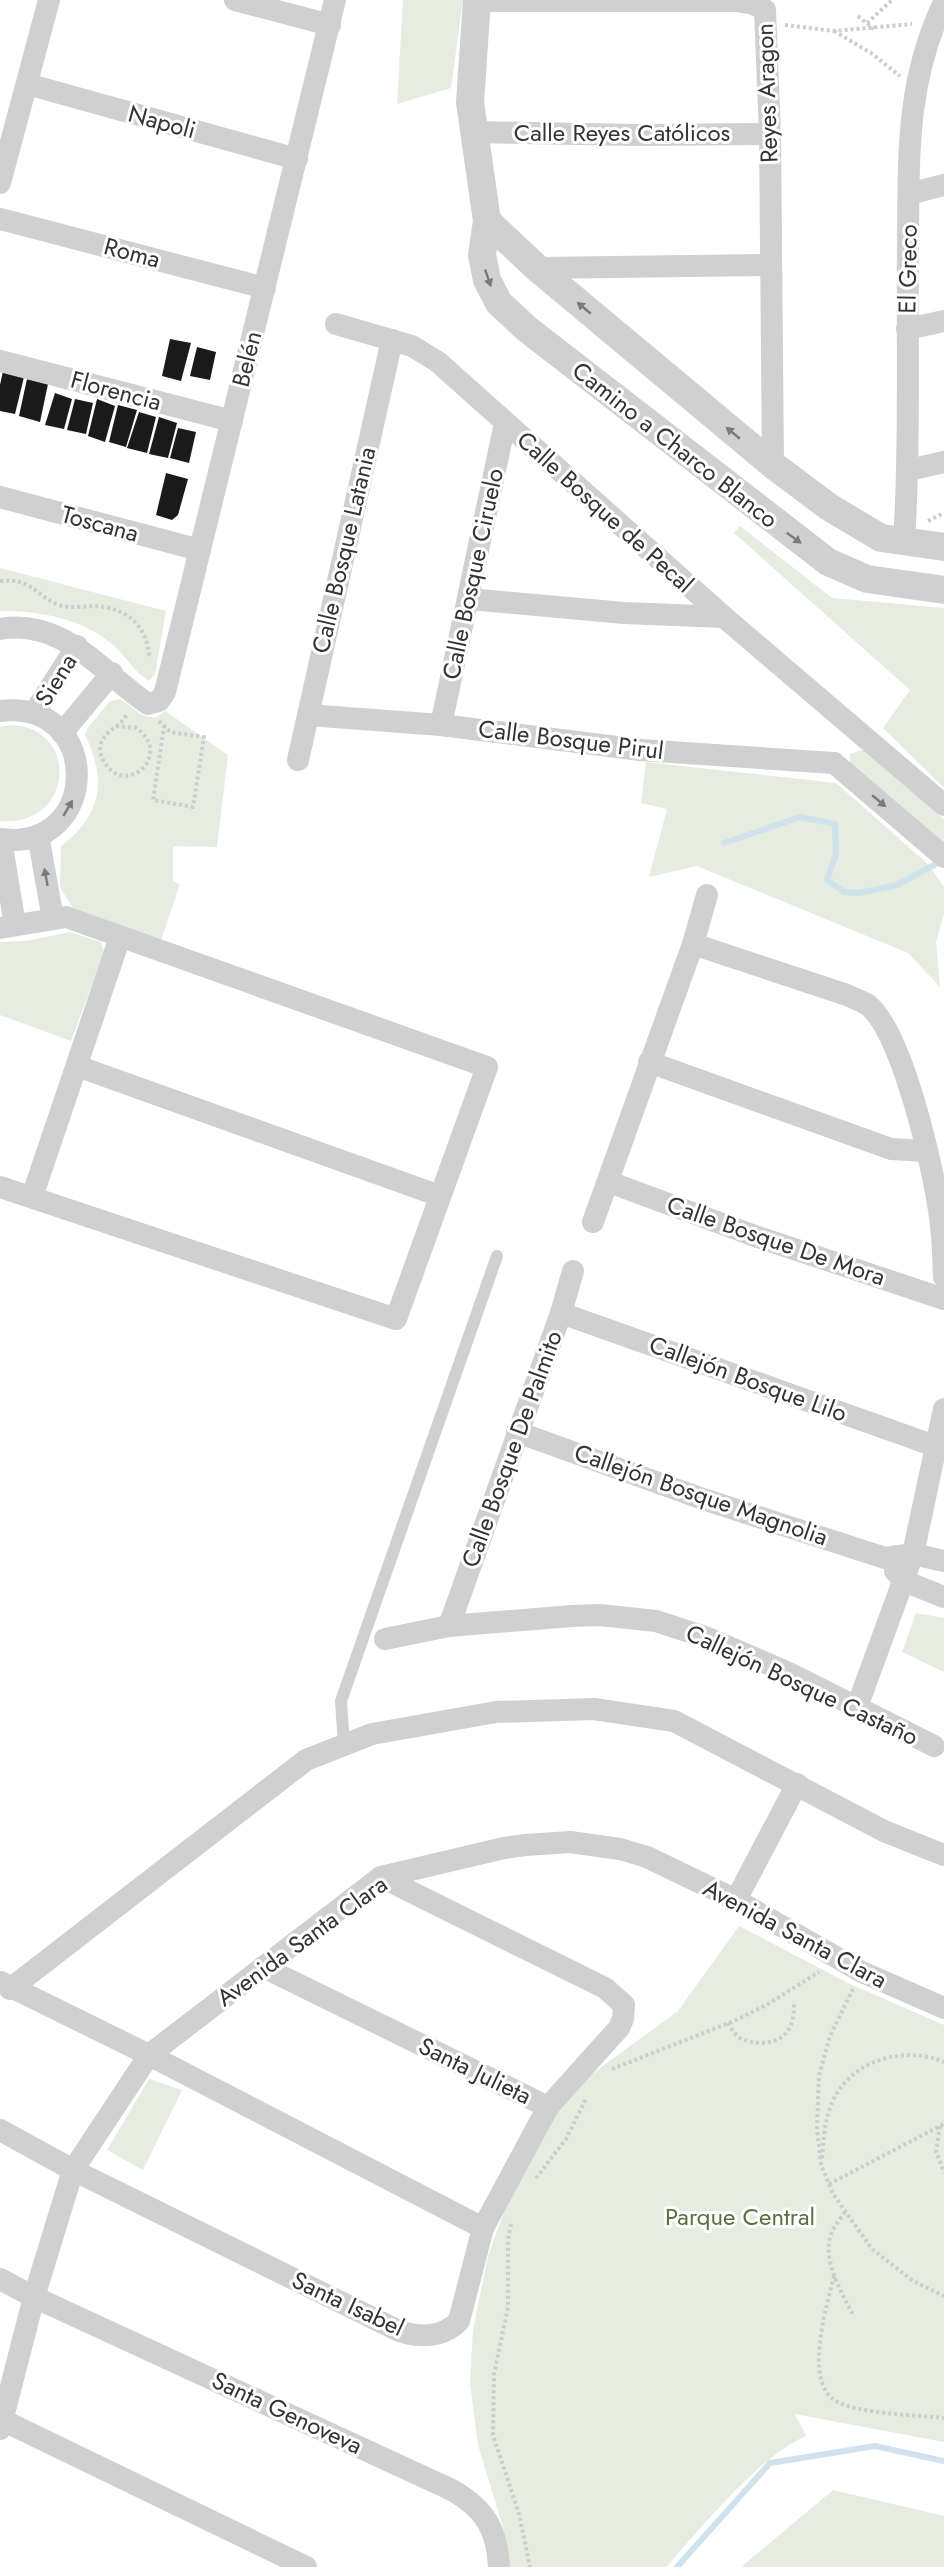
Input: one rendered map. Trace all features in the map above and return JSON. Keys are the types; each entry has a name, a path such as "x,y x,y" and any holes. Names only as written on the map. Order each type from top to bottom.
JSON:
{"street":[{"path":"0,183 50,0"},
{"path":"235,0 330,25"},
{"name":"Belén","path":"165,692 335,0"},
{"name":"Reyes Aragon","path":"477,0 736,1 754,4 765,10 770,134 773,465"},
{"name":"Camino a Charco Blanco","path":"477,0 470,102 487,221 482,255 487,279 499,303 527,329 828,562 867,579 944,590"},
{"name":"El Greco","path":"904,542 909,470 907,329 910,131 922,57 940,11"},
{"path":"922,57 944,50"},
{"name":"Napoli","path":"27,84 297,159"},
{"name":"Calle Reyes Católicos","path":"474,132 638,135 770,134"},
{"path":"909,194 944,185"},
{"name":"Roma","path":"0,219 265,288"},
{"name":"Camino a Charco Blanco","path":"487,221 537,268 773,465 829,507 869,532 904,542 944,548"},
{"path":"537,268 771,265"},
{"path":"907,329 944,321"},
{"name":"Calle Bosque de Pecal","path":"336,324 412,346 438,362 856,732"},
{"name":"Calle Bosque Latania","path":"298,760 392,340"},
{"name":"Florencia","path":"0,361 232,421"},
{"name":"Calle Bosque Ciruelo","path":"441,725 469,599 480,530 505,423"},
{"path":"909,470 944,462"},
{"name":"Toscana","path":"0,497 200,550"},
{"path":"469,599 624,613 724,617"},
{"name":"Siena","path":"0,629 39,631 77,646 148,704 159,701 165,692"},
{"name":"Siena","path":"34,713 77,646"},
{"name":"Siena","path":"62,732 112,673"},
{"path":"0,711 34,713 50,721 62,732 74,752 78,774 77,786 63,817 38,835 24,839 1,840 8,927 66,917 487,1067 396,1319 0,1187"},
{"name":"Calle Bosque Pirul","path":"308,715 441,725 641,750 834,763"},
{"path":"944,805 856,732 834,763 944,856"},
{"path":"38,835 53,919"},
{"path":"593,1222 693,944 706,895"},
{"path":"32,1197 120,937"},
{"path":"693,944 847,995 868,1006 882,1024 901,1064 927,1151 939,1179 944,1277"},
{"path":"649,1062 891,1149 927,1151"},
{"path":"76,1066 440,1196"},
{"name":"Calle Bosque De Mora","path":"609,1182 755,1236 944,1299"},
{"name":"Calle Bosque De Palmito","path":"449,1626 561,1312 573,1271"},
{"name":"Callejón Bosque Lilo","path":"561,1312 934,1446"},
{"path":"857,1707 913,1554 934,1446 944,1409"},
{"name":"Callejón Bosque Magnolia","path":"517,1432 703,1498 885,1558 913,1554"},
{"path":"913,1554 944,1561"},
{"path":"885,1558 904,1581 944,1597"},
{"name":"Callejón Bosque Castaño","path":"385,1639 449,1626 600,1615 656,1621 708,1638 857,1707 934,1746"},
{"path":"483,2228 149,2055 5,1985 306,1760 372,1734 496,1712 594,1709 674,1721 884,1831 944,1855"},
{"path":"736,1900 797,1784"},
{"name":"Avenida Santa Clara","path":"1,2423 34,2297 73,2170 149,2055 381,1877 504,1848 570,1842 593,1844 647,1857 736,1900 862,1972 944,2008"},
{"name":"Santa Julieta","path":"263,1967 548,2107 619,2028 624,2010 622,2001 605,1988 381,1877"},
{"name":"Santa Isabel","path":"0,2130 73,2170 399,2331 413,2335 439,2334 450,2330 459,2321 483,2228 548,2107"},
{"name":"Santa Genoveva","path":"0,2278 34,2297 452,2490 474,2504 491,2526 498,2540 499,2567"},
{"path":"1,2423 306,2567"}],"lane":[{"path":"344,1745 341,1701 497,1256"}],"path":[{"path":"867,23 892,0"},
{"path":"767,21 808,30 875,29 940,11"},
{"path":"858,16 875,29"},
{"path":"834,31 871,53 915,90"},
{"path":"0,581 18,582 36,588 57,604 69,607 97,606 123,613 141,627 146,636 149,647 149,667"},
{"path":"116,726 136,728 149,741 151,752 147,762 133,775 115,773 102,757 100,748 103,738 116,726 126,717 128,703"},
{"path":"154,714 170,732 204,737 193,807 153,800 164,727"},
{"path":"609,2072 647,2054 688,2041 768,2004 839,1959"},
{"path":"862,1972 830,2036 819,2076 817,2128 821,2165 845,2212 872,2249 913,2281 944,2296"},
{"path":"728,2023 738,2037 749,2042 770,2042 784,2035 790,2028 795,2001"},
{"path":"821,2165 824,2129 829,2112 846,2081 863,2068 888,2057 920,2055 944,2062"},
{"path":"534,2180 567,2139 591,2091"},
{"path":"829,2184 942,2125"},
{"path":"942,2125 936,2151 944,2173"},
{"path":"845,2212 831,2233 828,2249 834,2276 854,2317"},
{"path":"514,2214 508,2239 508,2307 494,2374 493,2435 519,2514 530,2567"},
{"path":"834,2276 819,2352 820,2378 833,2400 856,2409 944,2418"}],"green space":[{"path":"403,0 463,0 451,88 397,104"},
{"path":"740,526 832,598 944,608 944,788 883,728 910,690 734,533"},
{"path":"0,568 166,611 155,674 149,681 139,674 113,645 88,628 74,622 45,615 0,611"},
{"path":"120,699 142,715 155,718 165,711 228,755 217,847 173,846 173,881 180,884 161,940 73,908 60,887 61,846 85,822 97,796 96,767 85,735 87,729 110,701"},
{"path":"12,725 34,731 50,743 58,759 59,777 54,794 42,809 24,819 0,821 0,727"},
{"path":"865,749 944,819 944,850 850,766 850,754"},
{"path":"646,762 836,783 928,864 944,887 944,914 936,942 940,987 908,953 697,866 649,877 667,809 641,803"},
{"path":"70,932 101,942 104,952 71,1041 0,1015 0,942 26,941"},
{"path":"916,1613 944,1618 944,1672 902,1652"},
{"name":"Parque Central","path":"739,1926 850,1984 944,2025 944,2442 795,2414 806,2436 769,2459 750,2476 666,2567 510,2567 503,2527 478,2445 470,2383 473,2330 488,2256 508,2201 555,2112 571,2093 600,2068 678,2011"},
{"path":"149,2079 182,2090 143,2170 107,2150"},
{"path":"833,2490 944,2516 944,2567 741,2567"}],"building":[{"path":"170,339 191,343 181,381 162,376"},
{"path":"197,347 216,352 210,380 190,376"},
{"path":"3,371 24,377 15,414 0,411 0,385"},
{"path":"27,379 48,384 40,422 19,416"},
{"path":"55,393 72,399 64,429 45,425"},
{"path":"75,399 93,403 86,434 67,430"},
{"path":"97,399 115,406 105,442 88,436"},
{"path":"118,405 137,410 126,447 109,442"},
{"path":"139,412 156,417 147,453 127,448"},
{"path":"159,417 177,423 168,458 149,454"},
{"path":"178,428 196,432 189,463 170,458"},
{"path":"166,473 188,479 178,515 172,520 156,515"}],"waterway":[{"path":"724,843 800,817 835,824 836,854 827,880 844,892 859,893 897,885 936,864"},
{"path":"677,2567 770,2463 875,2446 944,2461"}]}
